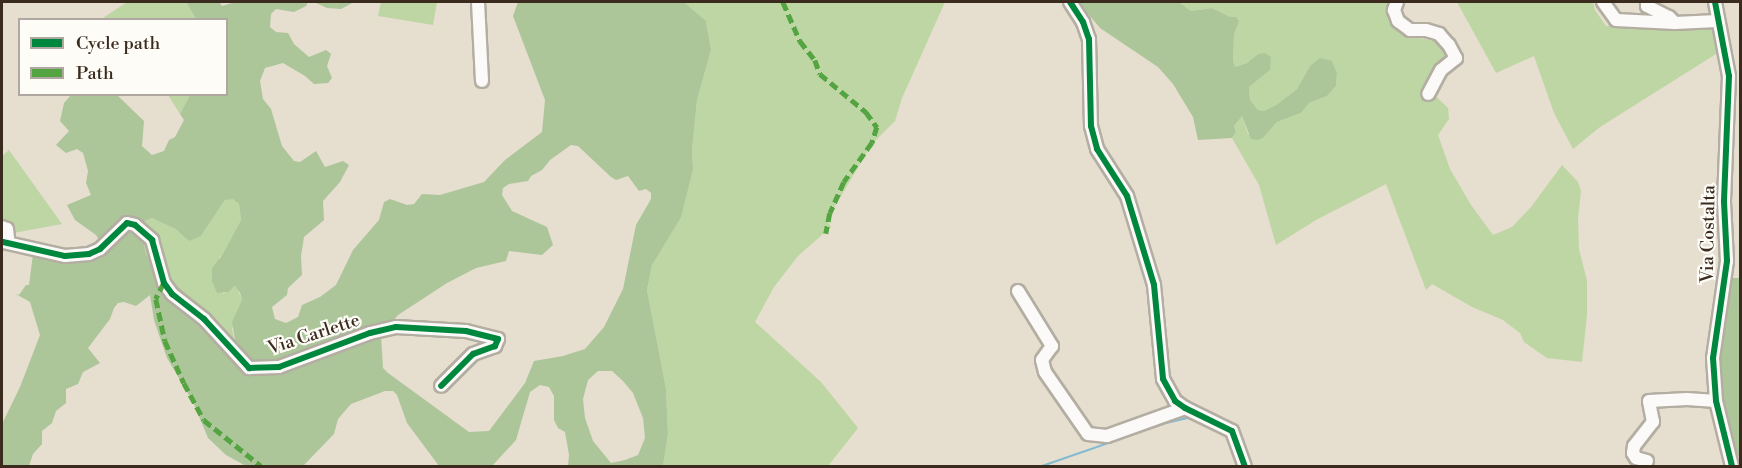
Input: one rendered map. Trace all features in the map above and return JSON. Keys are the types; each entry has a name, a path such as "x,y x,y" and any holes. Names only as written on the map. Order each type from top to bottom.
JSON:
{"street":[{"path":"478,2 482,81"},
{"path":"1070,2 1083,22 1089,39 1090,109 1095,139 1101,158 1127,196 1154,285 1163,380 1175,401 1232,431 1245,466"},
{"path":"1397,2 1394,10 1398,21 1410,30 1426,30 1439,34 1449,45 1456,58 1441,70 1428,94"},
{"path":"1603,2 1616,20 1675,23 1718,21"},
{"path":"1647,2 1647,6 1669,17 1675,23"},
{"name":"Via Costalta","path":"1715,2 1729,75 1724,202 1727,261 1713,358 1716,401 1732,466"},
{"name":"Via Carlette","path":"2,242 65,256 88,254 100,249 127,223 135,225 152,240 164,283 172,294 204,319 249,368 279,367 370,333 396,327 466,331 498,339 495,346 473,354 441,387"},
{"path":"2,227 6,230 8,239 2,242"},
{"path":"1018,291 1052,345 1042,360 1045,372 1088,434 1107,436 1185,408"},
{"path":"1647,461 1636,458 1633,453 1634,446 1653,422 1647,404 1649,401 1687,399 1716,401"}],"green space":[{"path":"127,2 186,2 195,18 103,18"},
{"path":"186,2 219,2 222,6 235,2 308,2 306,6 294,12 276,9 271,14 270,27 276,32 288,33 294,44 309,57 326,50 331,54 327,66 332,78 328,83 314,84 283,63 265,68 260,81 263,99 271,109 282,146 294,161 300,162 316,151 325,167 343,161 349,165 340,182 323,201 324,220 304,237 301,256 302,275 288,288 287,295 272,307 275,319 286,323 298,317 302,305 320,297 336,285 353,250 379,220 384,202 390,199 407,205 414,204 422,194 440,195 484,182 505,160 542,132 545,100 513,16 518,2 684,2 706,21 711,50 697,100 692,150 693,169 681,217 652,265 647,290 666,389 668,434 663,466 568,466 569,455 565,432 558,428 554,420 554,396 549,387 540,385 530,392 516,440 492,466 439,466 407,423 397,395 393,391 385,391 351,404 338,419 334,434 303,466 246,466 226,455 208,438 193,402 167,358 154,320 150,295 136,306 124,302 118,303 114,308 110,319 88,348 100,363 83,372 78,384 66,389 66,403 56,411 52,423 42,431 42,444 33,454 29,466 2,466 2,424 20,387 40,335 30,302 14,293 19,295 26,285 29,285 33,254 77,259 101,244 96,235 75,220 67,205 91,195 86,183 88,171 83,153 77,149 66,153 56,145 69,131 60,121 64,103 70,96 118,96 144,121 142,146 152,155 164,151 169,140 175,137 184,120 180,114 189,96 228,96 228,18 195,18","holes":["571,145 578,146 611,177 616,180 628,176 639,191 646,189 651,193 651,199 636,225 623,289 604,327 585,349 534,361 525,383 489,431 469,432 383,368 381,335 398,315 447,283 476,268 506,261 509,251 542,255 553,245 547,227 512,211 502,195 503,188 509,184 528,181 550,160","233,199 239,204 241,220 223,254 212,268 212,281 217,293 228,292 235,286 240,293 242,300 232,322 236,346 180,311 168,300 156,268 146,254 142,234 145,221 152,218 176,229 189,241 201,236 225,200","598,371 612,371 633,393 643,418 645,438 638,455 611,463 593,441 585,418 583,399 588,380"]},
{"path":"314,2 354,2 341,9 327,8"},
{"path":"381,2 437,2 433,25 378,16"},
{"path":"684,2 945,2 902,98 895,121 872,144 832,211 828,222 831,227 798,256 774,287 755,322 821,382 858,428 828,466 663,466 668,434 666,389 647,290 652,265 693,169 692,150 697,100 711,50 706,21"},
{"path":"1078,2 1179,2 1191,11 1212,8 1230,17 1236,17 1239,22 1234,34 1233,61 1235,67 1247,63 1258,54 1265,53 1271,57 1270,70 1249,87 1250,100 1258,110 1264,111 1276,105 1297,89 1310,66 1320,58 1332,61 1337,74 1336,86 1327,96 1309,103 1301,113 1277,122 1263,138 1251,139 1242,116 1234,126 1236,132 1232,138 1198,140 1193,117 1173,84 1158,67 1100,28"},
{"path":"1179,2 1392,2 1393,21 1403,34 1442,43 1448,56 1436,69 1427,88 1448,108 1449,119 1438,135 1450,169 1471,205 1493,235 1512,227 1531,207 1562,165 1578,182 1581,191 1578,219 1579,249 1587,281 1587,315 1582,362 1547,358 1524,342 1520,333 1503,320 1472,307 1432,284 1426,290 1386,184 1316,220 1276,245 1259,185 1232,138 1236,132 1234,126 1242,116 1248,134 1263,138 1277,122 1301,113 1309,103 1327,96 1336,86 1337,74 1310,66 1297,89 1276,105 1264,111 1258,110 1250,100 1249,87 1270,70 1258,54 1247,63 1235,67 1233,62 1234,34 1239,22 1212,8 1191,11"},
{"path":"1457,2 1593,2 1595,10 1606,26 1706,26 1720,22 1724,49 1600,127 1573,149 1554,113 1534,56 1496,73"},
{"path":"169,96 189,96 180,114"},
{"path":"9,150 62,224 8,234 2,223 2,156"},
{"path":"233,198 239,204 241,220 223,255 219,257 223,294 236,286 242,300 232,329 236,346 180,311 168,300 156,268 146,254 142,234 145,221 152,218 201,236 225,200"},
{"path":"1720,278 1740,278 1740,457 1729,453 1714,398"}],"waterway":[{"path":"1042,466 1166,423 1188,418 1196,420"}],"marked path":[{"path":"783,2 800,41 815,60 820,74 866,112 877,127 872,143 844,182 830,213 826,234"},
{"path":"164,283 156,299 165,341 184,383 204,420 261,466"}],"cycle path":[{"path":"1070,2 1083,22 1089,39 1091,126 1097,149 1127,196 1154,285 1163,379 1175,401 1232,431 1245,466"},
{"path":"1715,2 1729,76 1724,202 1727,261 1713,358 1716,401 1732,466"},
{"path":"3,242 65,256 89,254 100,249 127,223 135,225 152,240 164,283 172,294 204,319 249,368 279,367 370,333 396,327 466,331 498,339 495,346 473,354 441,386"}]}
